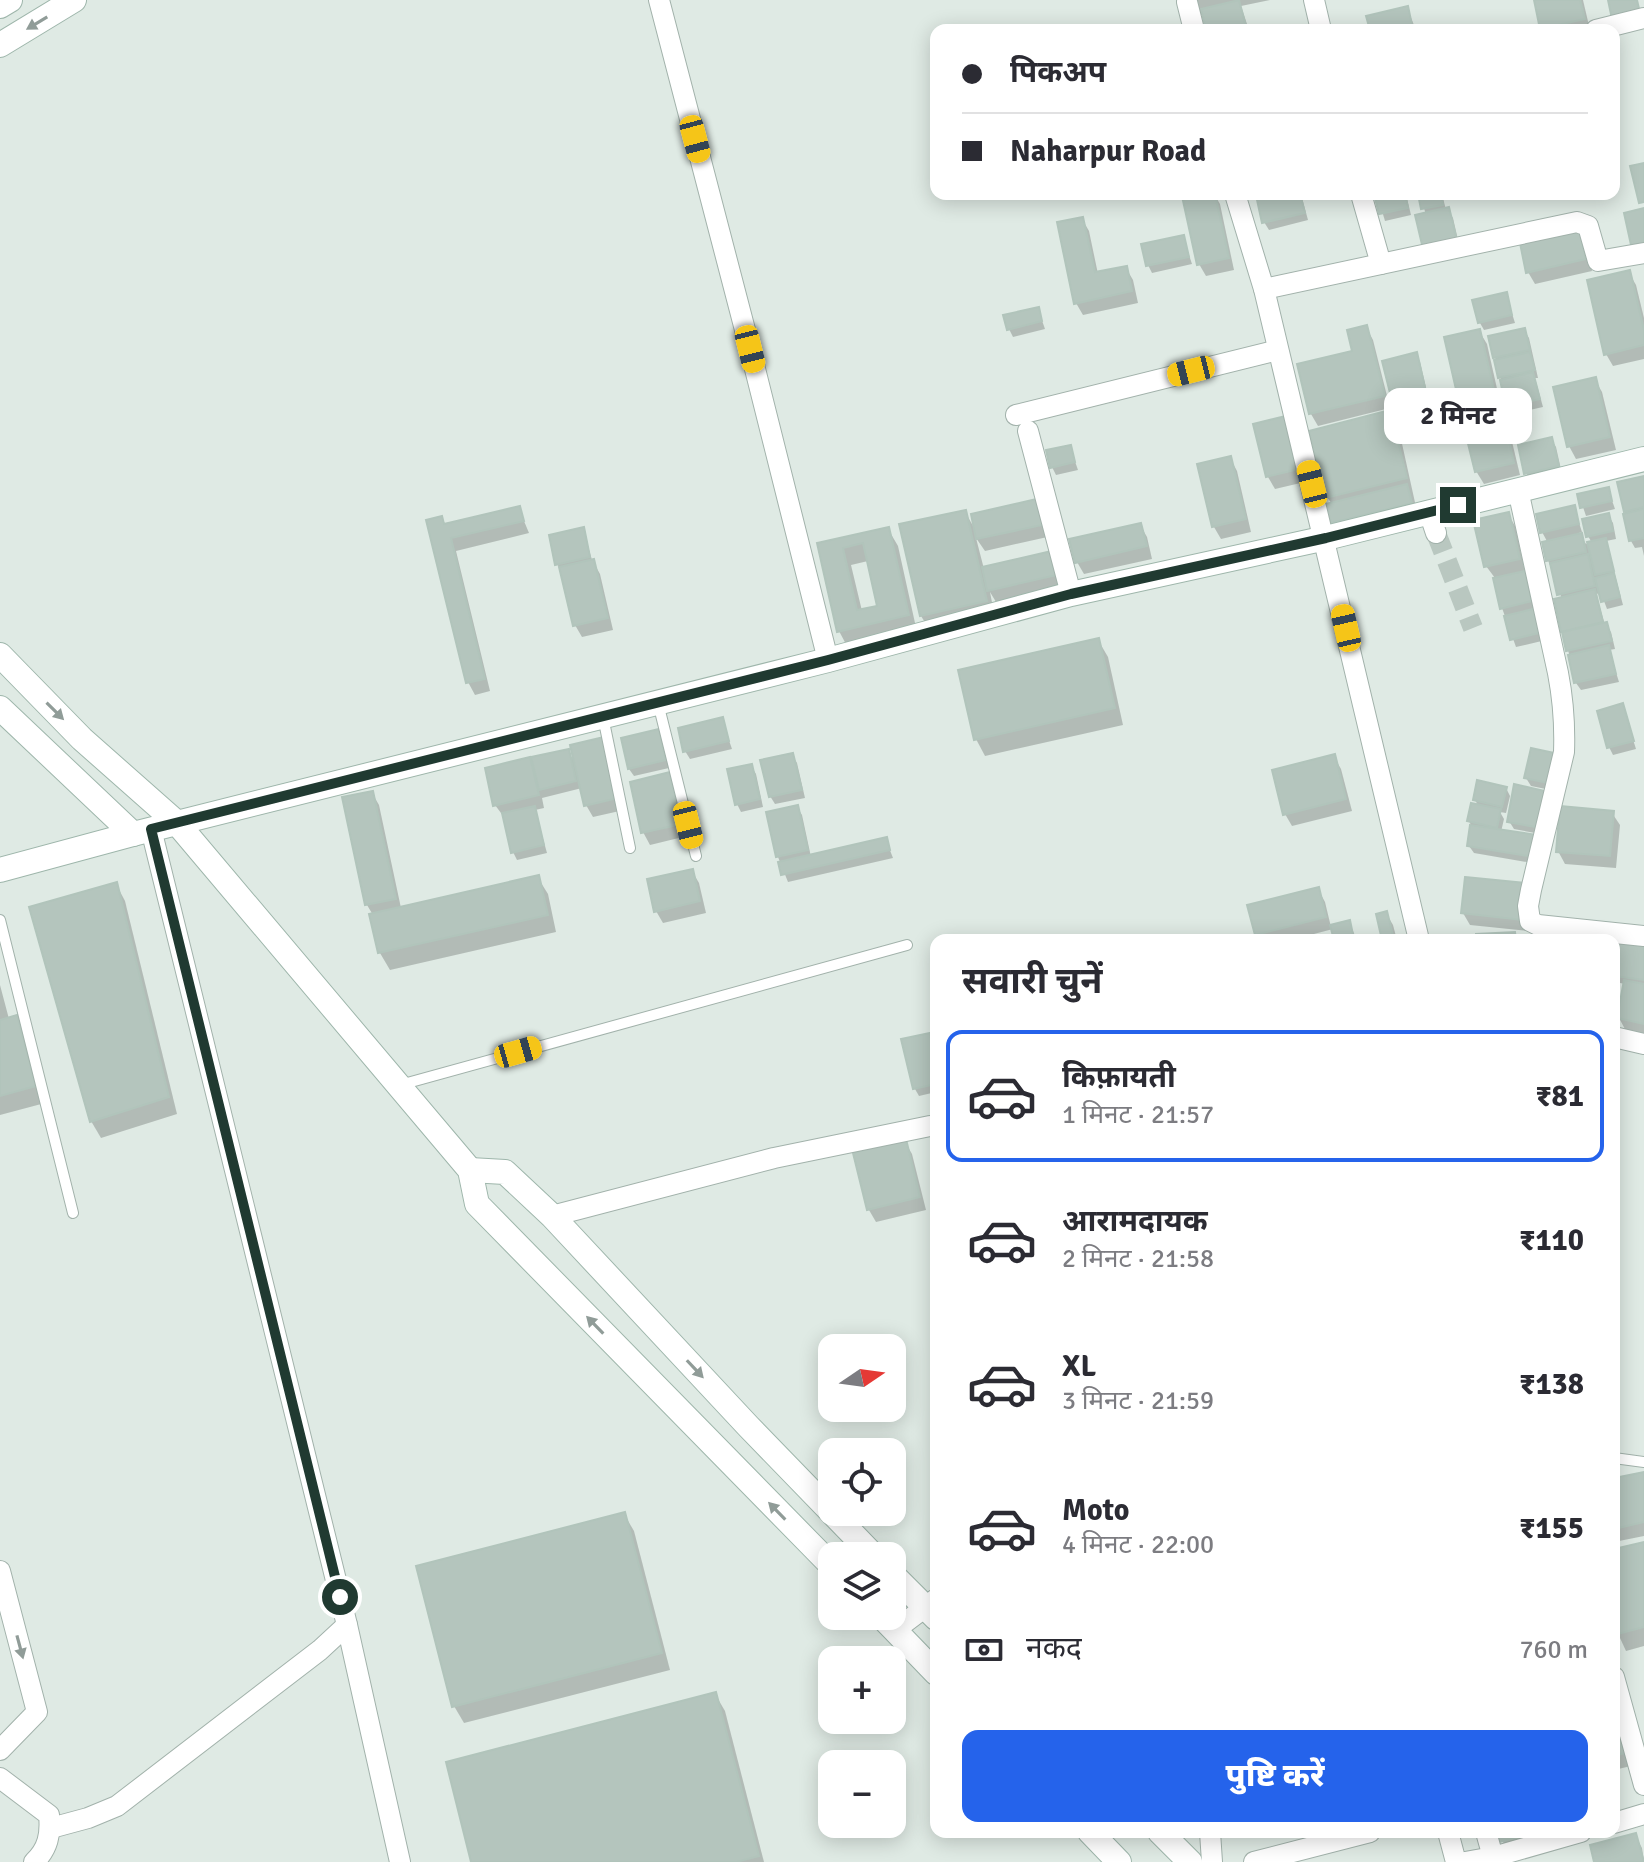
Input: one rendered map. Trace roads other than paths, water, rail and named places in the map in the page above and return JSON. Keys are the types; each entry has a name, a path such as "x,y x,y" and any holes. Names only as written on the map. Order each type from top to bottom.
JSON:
{"street":[{"path":"0,6 10,0"},
{"path":"0,45 74,0"},
{"path":"659,0 828,660"},
{"path":"1314,0 1320,24"},
{"path":"1187,2 1192,24"},
{"path":"1620,24 1644,18"},
{"path":"1237,200 1264,289 1326,538 1418,934"},
{"path":"1363,200 1381,264"},
{"path":"1264,289 1577,222 1588,226 1598,261 1644,253"},
{"path":"1071,594 1022,423 1278,350"},
{"path":"0,870 142,831 828,660 1071,594 1326,538 1432,523 1518,490 1644,459"},
{"path":"1518,490 1558,673 1565,735 1528,914 1530,921 1538,925 1644,936"},
{"path":"0,655 82,739 177,823 470,1170 477,1204 818,1552"},
{"path":"0,708 142,831 347,1625 400,1862"},
{"path":"1620,1038 1644,1044"},
{"path":"552,1216 774,1158 930,1126"},
{"path":"470,1170 505,1172 552,1216 860,1542"},
{"path":"0,1571 37,1712 0,1750"},
{"path":"906,1586 930,1606"},
{"path":"906,1617 930,1609"},
{"path":"51,1828 117,1806 320,1650 347,1625"},
{"path":"895,1630 930,1667"},
{"path":"1620,1699 1644,1785"},
{"path":"0,1778 49,1815 51,1828 47,1844 34,1862"},
{"path":"1620,1821 1644,1814"},
{"path":"1096,1838 1119,1862"},
{"path":"1166,1838 1190,1862"},
{"path":"1210,1838 1212,1862"},
{"path":"1254,1862 1347,1838"},
{"path":"1450,1838 1456,1862"},
{"path":"1488,1838 1493,1857"},
{"path":"1465,1862 1560,1838"}],"lane":[{"path":"658,703 696,856"},
{"path":"603,717 630,848"},
{"path":"0,920 73,1213"},
{"path":"398,1085 907,945"},
{"path":"1620,1459 1644,1462"}],"tunnel":[{"path":"1436,533 1473,628"}]}
